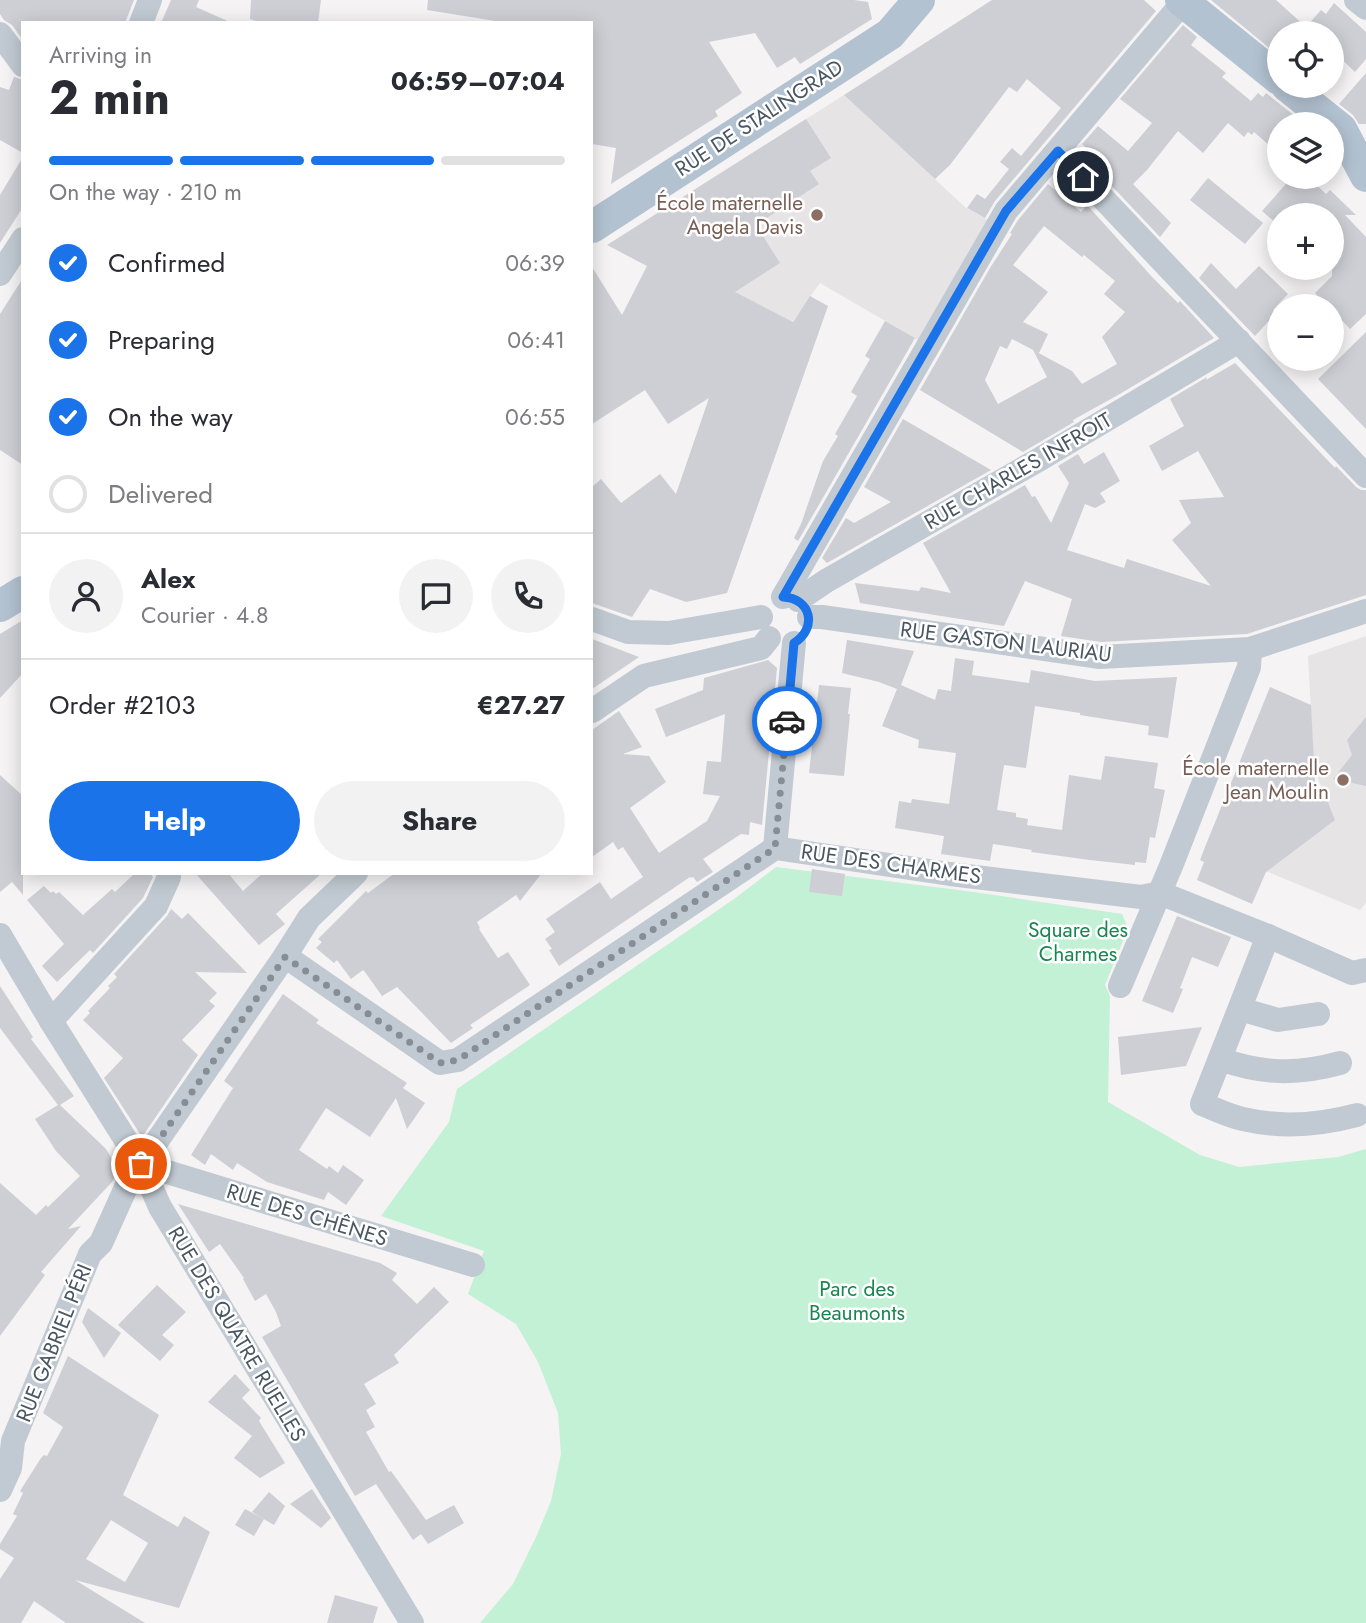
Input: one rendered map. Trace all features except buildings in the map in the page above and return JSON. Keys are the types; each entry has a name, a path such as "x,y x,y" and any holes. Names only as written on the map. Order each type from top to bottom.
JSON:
{"main road":[{"name":"RUE DE STALINGRAD","path":"593,226 890,34 919,0"},
{"path":"1183,1 1267,69"},
{"path":"1302,98 1341,129 1366,176"},
{"path":"0,606 21,593"}],"street":[{"path":"142,21 150,0"},
{"path":"1356,0 1366,8"},
{"path":"797,605 1006,211 1183,1"},
{"path":"0,34 21,62"},
{"path":"1058,151 1366,476"},
{"path":"0,274 21,242"},
{"name":"RUE CHARLES INFROIT","path":"797,605 826,581 1239,341"},
{"path":"593,710 644,676 761,648 765,627 764,609 775,598 797,605 807,629 794,643 781,644 765,627"},
{"name":"RUE GASTON LAURIAU","path":"797,605 822,617 1100,657 1250,649 1366,611"},
{"path":"593,620 628,632 669,633 765,627"},
{"path":"775,848 794,643"},
{"path":"1120,986 1249,667 1250,649"},
{"name":"RUE DES CHARMES","path":"285,957 440,1063 458,1060 775,848 950,874 1141,897 1160,892 1352,973 1366,970"},
{"name":"RUE GABRIEL PÉRI","path":"0,1490 10,1468 13,1441 90,1254 101,1242 128,1183 285,957 309,918 354,875"},
{"path":"51,1021 156,906 169,877"},
{"name":"RUE DES QUATRE RUELLES","path":"0,935 141,1164 160,1207 412,1623"},
{"path":"1269,936 1202,1104 1242,1119 1291,1125 1332,1122 1357,1115"},
{"path":"1240,1009 1278,1020 1318,1014"},
{"path":"1220,1059 1258,1070 1292,1072 1317,1070 1340,1063"},
{"name":"RUE DES CHÊNES","path":"141,1164 473,1265"}],"shaded area":[{"name":"École maternelle Angela Davis","path":"844,95 966,208 992,222 923,343 820,283 792,322 624,235"},
{"name":"École maternelle Jean Moulin","path":"1366,636 1366,903 1360,910 1266,871 1334,820 1314,768 1308,656"}],"green space":[{"name":"Parc des Beaumonts","path":"776,867 1122,914 1128,928 1105,985 1110,996 1108,1102 1200,1155 1239,1167 1338,1157 1366,1149 1366,1623 480,1623 513,1584 551,1501 561,1454 558,1413 538,1362 516,1324 468,1294 484,1251 381,1216 449,1122 457,1089 734,899"}],"way so far":[{"path":"141,1164 285,957 440,1063 458,1060 775,848 787,721"}],"place":[{"name":"École maternelle Angela Davis","path":"817,215"},
{"name":"École maternelle Jean Moulin","path":"1343,780"}],"route":[{"path":"787,721 794,643 804,635 809,617 798,600 783,597 1006,211 1058,151 1083,177"}],"park label":[{"name":"Square des Charmes","path":"1078,942"}]}
